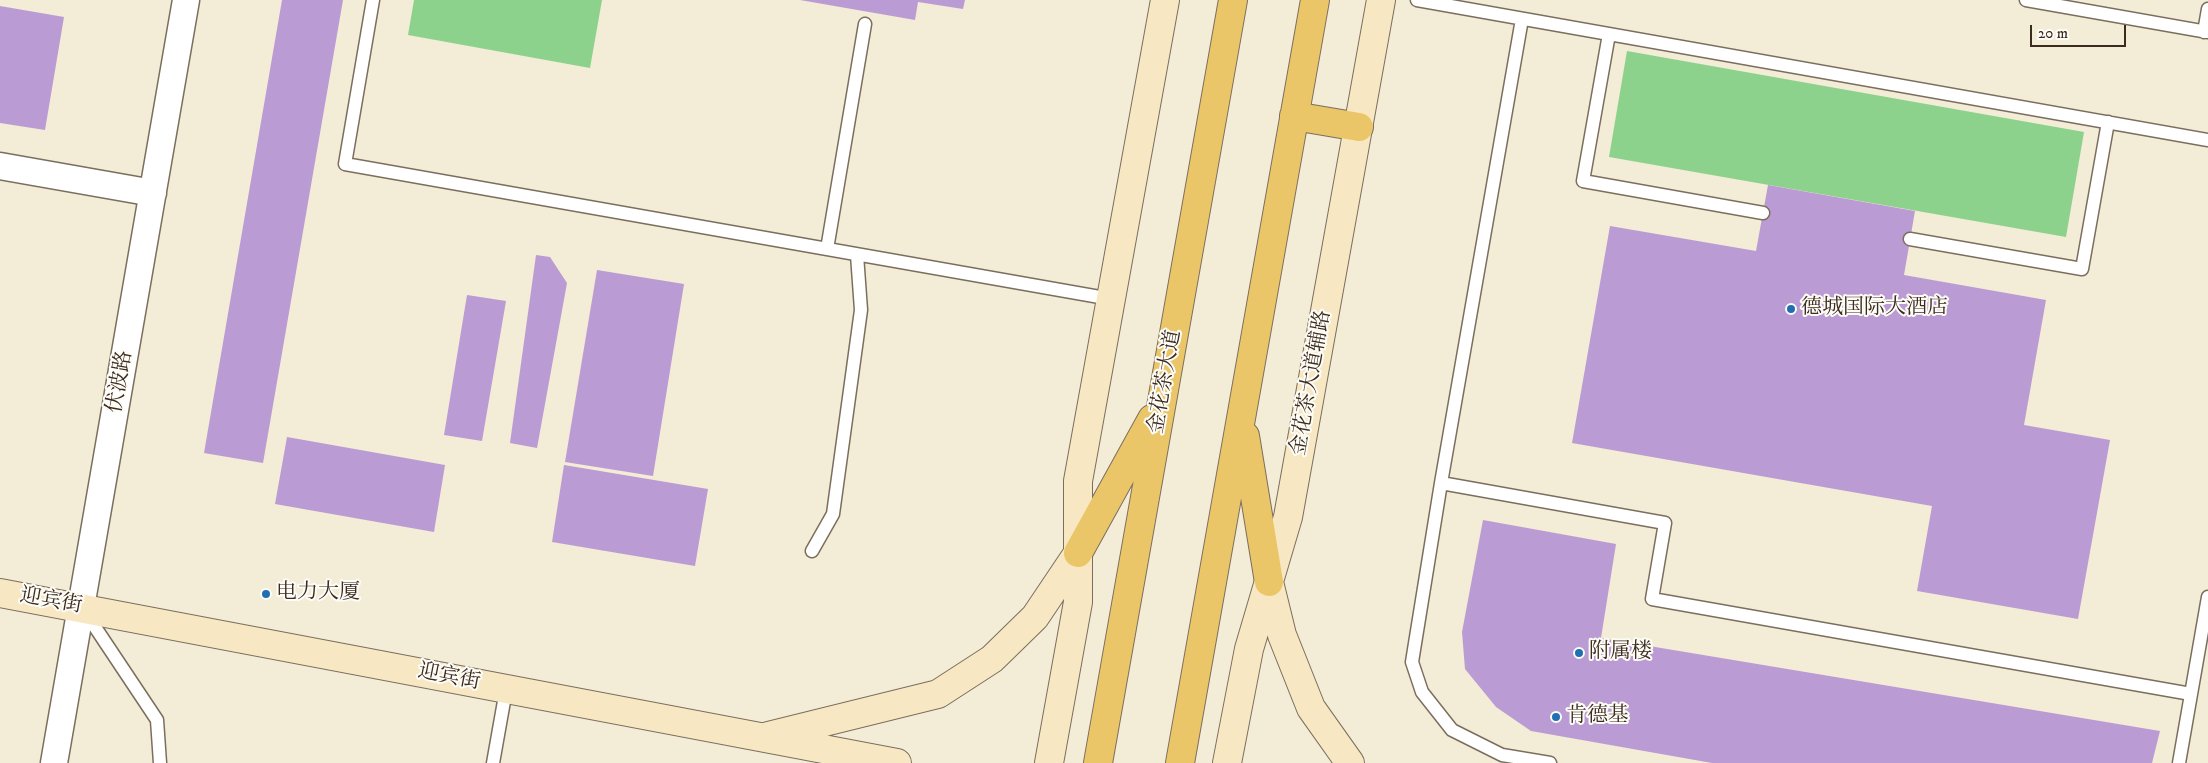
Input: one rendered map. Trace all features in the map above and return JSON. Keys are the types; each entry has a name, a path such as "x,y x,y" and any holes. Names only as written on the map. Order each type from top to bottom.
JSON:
{"main road":[{"name":"金花茶大道","path":"1098,763 1233,0"},
{"path":"1180,763 1314,0"},
{"path":"1294,116 1359,127"},
{"path":"1078,553 1162,400"},
{"path":"1241,415 1269,582"}],"street":[{"name":"伏波路","path":"54,763 186,0"},
{"path":"1048,763 1078,602 1078,481 1165,0"},
{"name":"金花茶大道辅路","path":"1227,763 1249,649 1288,517 1382,0"},
{"path":"0,166 153,193"},
{"path":"760,738 938,694 992,660 1035,617 1078,553"},
{"path":"1269,582 1282,635 1311,708 1350,763"},
{"name":"迎宾街","path":"0,593 897,763"},
{"path":"760,738 791,763"}],"lane":[{"path":"373,0 345,164 1111,299"},
{"path":"1417,0 2208,140"},
{"path":"2026,0 2206,32 2208,9"},
{"path":"1522,19 1441,483 1412,662 1422,692 1452,730 1502,755 1550,763"},
{"path":"827,249 865,24"},
{"path":"1609,34 1583,182 1763,213"},
{"path":"1910,239 2082,269 2108,122"},
{"path":"812,551 833,514 861,310 857,255"},
{"path":"1441,483 1665,523 1652,599 2191,694"},
{"path":"2179,763 2208,597"},
{"path":"82,608 157,720 160,763"},
{"path":"481,763 494,758 506,690"}],"green space":[{"path":"414,0 602,0 590,68 408,35"},
{"path":"1627,51 2084,132 2066,237 1609,157"}],"building":[{"path":"282,0 343,0 263,463 204,453"},
{"path":"800,0 965,0 963,9 918,2 915,20"},
{"path":"0,6 64,17 45,130 0,123"},
{"path":"1768,185 1915,211 1904,275 2046,300 2024,425 2110,440 2078,619 1917,591 1932,506 1572,443 1610,226 1756,251"},
{"path":"536,255 550,257 567,283 537,448 510,443"},
{"path":"597,270 684,284 653,476 565,462"},
{"path":"467,295 506,301 482,441 444,435"},
{"path":"287,437 445,465 434,532 275,504"},
{"path":"564,465 708,489 695,566 552,542"},
{"name":"附属楼","path":"1483,520 1616,544 1601,638 2160,731 2152,763 1712,763 1531,731 1496,707 1465,669 1462,632"}],"place":[{"name":"德城国际大酒店","path":"1791,309"},
{"name":"电力大厦","path":"266,594"},
{"name":"附属楼","path":"1579,653"},
{"name":"肯德基","path":"1556,717"}]}
